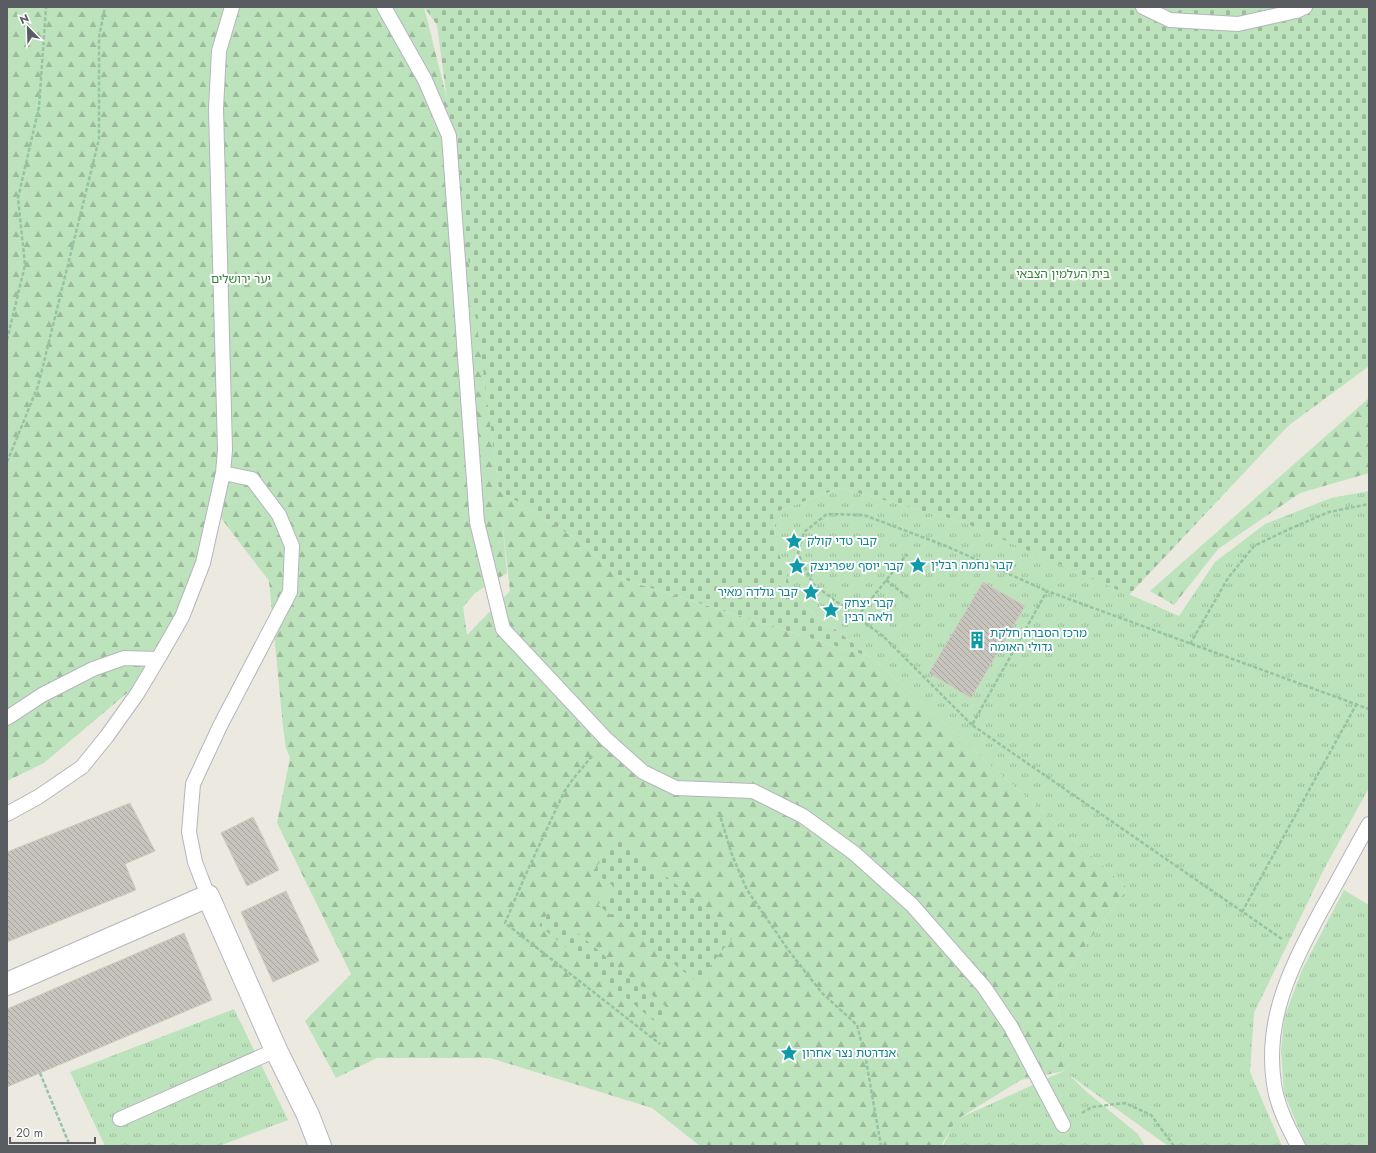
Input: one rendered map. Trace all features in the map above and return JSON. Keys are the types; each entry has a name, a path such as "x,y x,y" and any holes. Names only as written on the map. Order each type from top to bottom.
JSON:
{"street":[{"path":"7,984 208,896 276,1050 308,1115 320,1146"}],"lane":[{"path":"7,814 38,797 82,767 107,736 137,694 182,617 203,563 223,472 226,450 216,110 219,51 232,7"},
{"path":"384,7 425,80 449,136 476,522 503,629 606,739 643,772 676,788 753,791 803,816 854,853 912,905 984,987 1011,1027 1063,1125"},
{"path":"1143,7 1170,20 1238,24 1296,11 1305,7"},
{"path":"208,896 195,862 189,832 193,784 220,726 290,592 292,546 278,515 252,479 223,472"},
{"path":"7,718 42,695 93,669 124,658 158,659"},
{"path":"1298,1146 1279,1106 1274,1084 1272,1043 1274,1022 1281,998 1300,951 1369,824"},
{"path":"120,1119 276,1050"}],"path":[{"path":"7,340 25,265 18,198 39,107 46,7"},
{"path":"7,462 38,386 99,139 99,37 105,7"},
{"path":"1190,644 1228,578 1254,546 1329,512 1369,504"},
{"path":"1056,595 946,546 864,515 827,514 804,532 798,553 813,584 884,637 972,726 1300,951"},
{"path":"857,617 907,554"},
{"path":"886,580 910,599"},
{"path":"972,726 1047,591 1369,709"},
{"path":"1242,912 1356,704"},
{"path":"606,739 564,792 505,922 660,1044"},
{"path":"712,789 732,855 747,890 789,951 822,993 857,1025 866,1060 881,1146"},
{"path":"40,1073 70,1146"},
{"path":"1063,1125 1092,1107 1125,1103 1152,1115 1174,1146"}],"green space":[{"name":"יער ירושלים","path":"7,7 424,7 449,107 499,490 581,542 622,579 871,657 1127,888 1056,986 1064,1071 1021,1080 956,1120 941,1146 700,1146 652,1108 490,1058 377,1058 336,1078 305,1021 351,974 277,823 290,758 286,748 283,727 269,581 218,514 176,618 133,688 44,763 7,781","holes":["502,519 510,591 467,635 463,607 475,593 507,573"]},
{"name":"בית העלמין הצבאי","path":"424,7 1369,7 1369,366 1288,426 1129,595 963,522 840,488 773,513 777,548 794,598 871,657 622,579 581,542 499,490 437,25"},
{"path":"1369,398 1369,473 1300,493 1218,549 1174,605 1150,591"},
{"path":"840,488 963,522 1179,616 1215,562 1265,524 1331,498 1369,491 1369,788 1324,869 1254,1013 1250,1072 1282,1146 1168,1146 1068,1074 1088,1093 1138,1134 1145,1146 943,1146 955,1120 1064,1071 1056,986 1127,888 871,657 794,598 778,557 773,513"},
{"path":"618,839 737,932 697,982 598,905 613,886 593,871"},
{"path":"1344,890 1369,905 1369,1146 1306,1146 1284,1093 1281,1051 1284,1018 1302,970"},
{"path":"550,910 671,1011 660,1026 539,925"},
{"path":"234,1009 288,1120 219,1146 105,1146 70,1072"}],"building":[{"name":"מרכז הסברה חלקת גדולי האומה","path":"983,582 1025,606 971,698 929,673"},
{"path":"130,803 155,851 125,864 136,890 7,942 7,852"},
{"path":"253,817 279,870 247,886 221,833"},
{"path":"286,891 319,961 273,982 241,912"},
{"path":"184,933 212,1000 7,1087 7,1009"}],"place":[{"name":"קבר טדי קולק","path":"794,541"},
{"name":"קבר נחמה רבלין","path":"918,565"},
{"name":"קבר יוסף שפרינצק","path":"797,566"},
{"name":"קבר גולדה מאיר","path":"811,592"},
{"name":"קבר יצחק ולאה רבין","path":"831,610"},
{"name":"מרכז הסברה חלקת גדולי האומה","path":"977,640"},
{"name":"אנדרטת נצר אחרון","path":"789,1053"}]}
